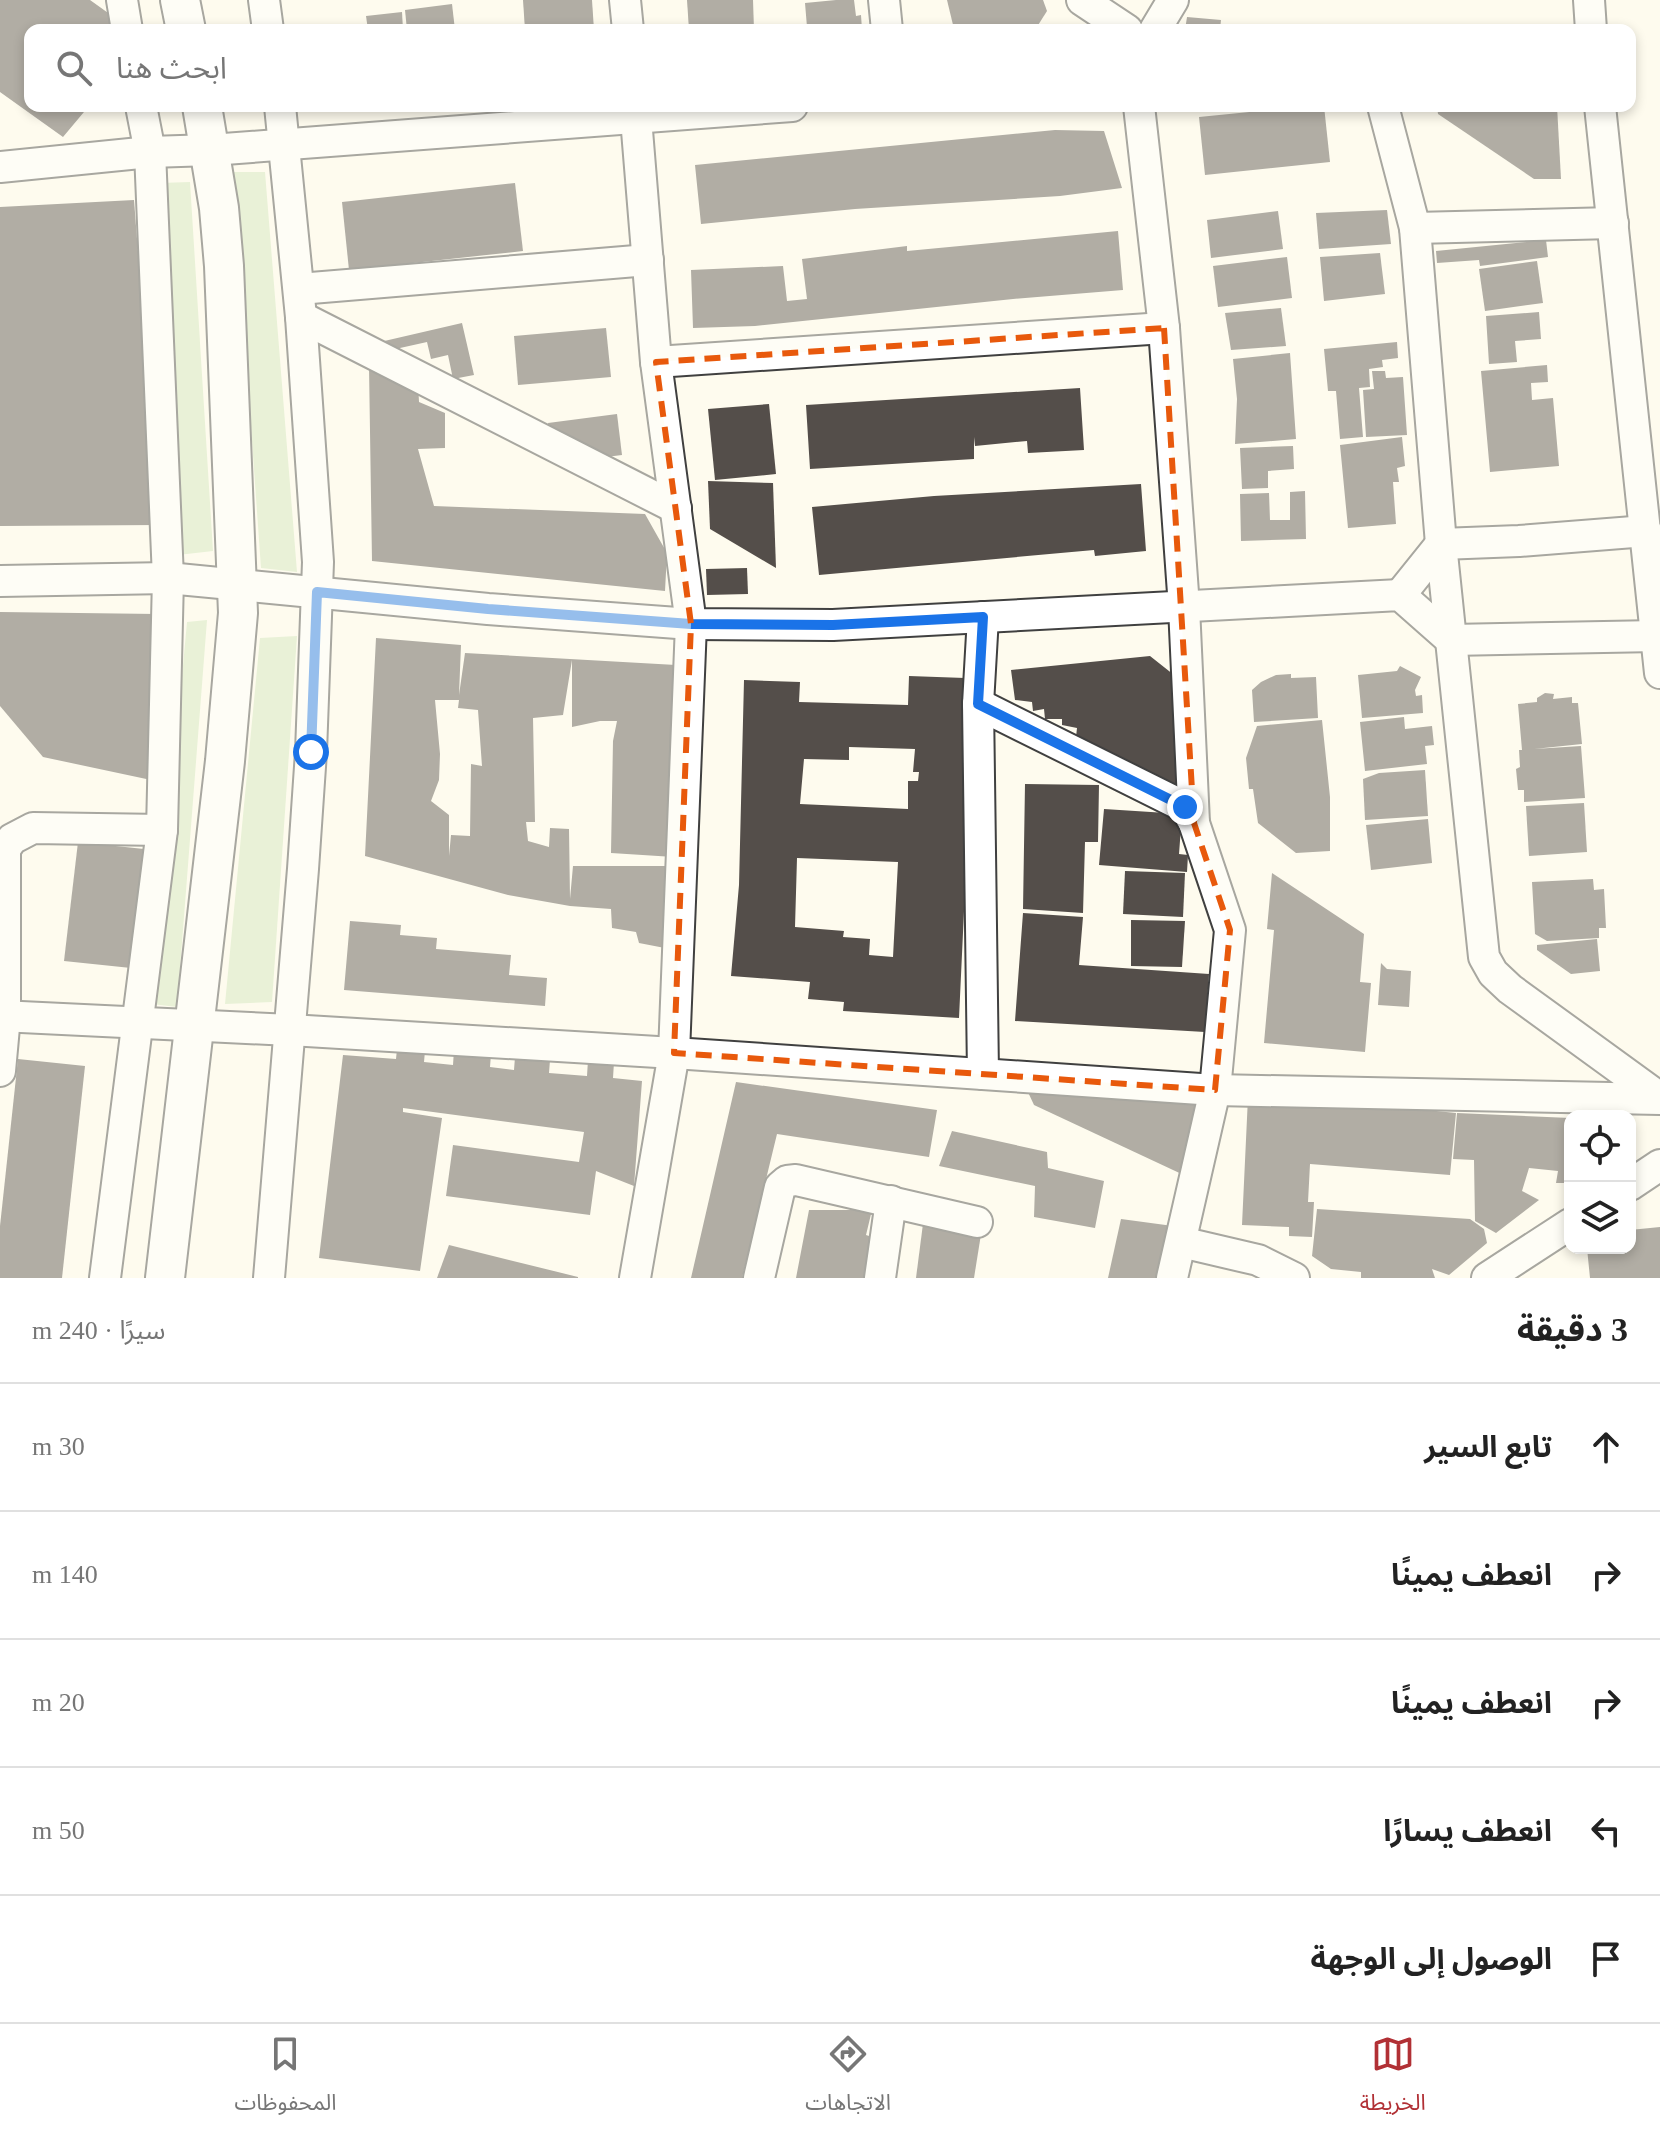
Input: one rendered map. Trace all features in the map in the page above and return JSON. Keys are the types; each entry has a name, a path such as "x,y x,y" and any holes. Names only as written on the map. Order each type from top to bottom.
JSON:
{"street":[{"path":"122,0 126,24"},
{"path":"180,0 185,24"},
{"path":"264,0 267,24"},
{"path":"625,0 627,24"},
{"path":"884,0 886,24"},
{"path":"1082,0 1118,24"},
{"path":"1159,24 1173,0"},
{"path":"1589,0 1591,24"},
{"path":"105,1278 162,830 168,578 150,152 142,112"},
{"path":"165,1278 225,761 239,585 224,266 211,150 203,112"},
{"path":"269,1278 310,767 317,592 312,458 281,112"},
{"path":"0,167 150,152 285,145 657,112"},
{"path":"1140,112 1164,328 1184,607 1194,823"},
{"path":"1385,112 1415,228 1441,544 1484,957 1493,973 1510,989 1660,1099"},
{"path":"1601,112 1660,673"},
{"path":"635,113 656,362 691,624 674,1053 635,1278"},
{"path":"1415,228 1613,223"},
{"path":"300,303 648,260"},
{"path":"300,303 676,508"},
{"path":"656,362 1164,328"},
{"path":"1400,595 1441,544 1646,531"},
{"path":"0,581 168,578 488,609 691,624 833,625 1400,595 1451,640 1657,636"},
{"path":"983,617 978,704 983,1074"},
{"path":"978,704 1185,807 1194,823 1230,930 1215,1090 1172,1278"},
{"path":"0,1071 5,849 12,839 33,828 162,830"},
{"path":"2,1016 674,1053 1215,1090 1660,1099"},
{"path":"1634,1182 1660,1165"},
{"path":"759,1278 783,1183 796,1180 977,1222"},
{"path":"880,1278 891,1201"},
{"path":"1487,1278 1564,1228"},
{"path":"1181,1242 1258,1260 1294,1278"}],"highlighted area":[{"path":"1164,328 1194,823 1230,930 1215,1090 674,1053 691,624 656,362"}],"green space":[{"path":"233,172 265,172 297,572 261,568"},
{"path":"190,182 213,551 178,555 160,183"},
{"path":"207,620 177,1007 152,1004 187,622"},
{"path":"297,636 272,1002 225,1004 260,638"}],"building":[{"path":"0,0 90,0 111,15 113,24 24,24 24,109 0,92"},
{"path":"523,0 592,0 594,24 525,24"},
{"path":"687,0 753,0 754,24 689,24"},
{"path":"854,0 856,16 861,15 862,24 807,24 805,3"},
{"path":"947,0 1043,0 1047,11 1039,24 953,24"},
{"path":"452,4 454,24 406,24 405,10"},
{"path":"402,12 403,24 367,24 366,16"},
{"path":"1187,17 1221,20 1221,24 1186,24"},
{"path":"28,112 84,112 63,137"},
{"path":"1249,112 1325,112 1330,162 1205,175 1199,117"},
{"path":"1557,112 1561,179 1534,179 1438,114"},
{"path":"1055,130 1104,131 1122,188 1060,196 855,209 701,224 695,165"},
{"path":"515,183 523,251 349,270 342,202"},
{"path":"134,200 159,525 0,526 0,207"},
{"path":"1387,210 1391,244 1319,249 1316,213"},
{"path":"1278,211 1283,249 1211,258 1207,220"},
{"path":"1118,231 1123,290 755,326 693,328 691,270 783,266 787,301 807,299 802,259 907,246 907,251"},
{"path":"1546,240 1548,257 1480,266 1479,260 1437,263 1436,251"},
{"path":"1380,253 1385,294 1324,301 1320,257"},
{"path":"1287,257 1292,298 1218,307 1213,266"},
{"path":"1537,261 1543,303 1485,311 1479,269"},
{"path":"1281,308 1286,346 1231,350 1225,313"},
{"path":"1539,312 1541,339 1515,341 1517,362 1489,364 1486,316"},
{"path":"462,323 474,375 453,379 448,355 431,359 427,342 382,352 380,342"},
{"path":"606,328 611,377 518,385 514,336"},
{"path":"1397,342 1398,358 1382,360 1383,367 1369,369 1370,387 1359,388 1363,437 1340,439 1336,391 1328,391 1324,349"},
{"path":"1290,353 1296,439 1235,444 1237,399 1233,359"},
{"path":"1547,365 1548,382 1531,383 1532,400 1553,398 1559,466 1490,472 1481,371"},
{"path":"369,366 418,383 419,402 445,413 445,448 418,449 434,506 645,514 667,553 665,591 372,561"},
{"path":"1372,371 1385,371 1386,378 1403,377 1407,435 1366,437 1363,390 1374,389"},
{"path":"1080,388 1084,450 1028,453 1027,441 975,446 974,437 974,459 810,469 806,405"},
{"path":"769,404 776,474 715,480 708,409"},
{"path":"617,414 622,455 598,458 550,437 548,423"},
{"path":"1402,437 1405,466 1397,468 1399,482 1393,482 1396,524 1348,528 1340,445"},
{"path":"1293,446 1294,469 1268,471 1268,488 1242,489 1240,448"},
{"path":"708,481 773,483 776,568 710,529"},
{"path":"1141,484 1146,551 1095,556 1094,550 819,575 812,507 934,496"},
{"path":"1305,491 1306,539 1241,541 1240,494 1269,493 1270,520 1290,520 1290,492"},
{"path":"747,568 748,594 707,595 706,569"},
{"path":"0,612 157,614 151,780 43,757 0,706"},
{"path":"376,638 461,645 459,695 465,653 676,665 674,857 611,853 613,741 617,721 572,727 572,660 563,715 533,718 535,822 526,822 528,841 549,847 550,828 569,829 570,899 573,866 673,866 670,949 639,943 636,932 612,928 611,909 570,906 508,895 365,856","holes":["435,700 459,700 458,708 478,710 482,766 471,764 470,836 451,835 449,856 449,815 431,801 439,780"]},
{"path":"1150,656 1174,675 1180,784 1167,791 1076,737 1077,728 1062,725 1062,719 1045,719 1044,709 1033,711 1032,702 1015,700 1011,670"},
{"path":"1400,666 1421,677 1415,690 1416,696 1422,695 1423,713 1362,718 1358,675 1397,671"},
{"path":"1291,674 1291,678 1316,677 1318,718 1254,722 1252,690 1276,675"},
{"path":"909,676 965,678 970,783 959,1018 843,1011 844,1002 808,999 810,982 731,976 739,885 744,680 800,682 799,702 908,705","holes":["849,747 915,749 913,772 919,772 918,781 908,781 908,809 800,804 804,759 849,760","797,858 898,862 893,957 869,955 870,939 843,937 844,931 795,927"]},
{"path":"1545,693 1554,694 1553,699 1572,697 1572,703 1578,703 1582,744 1534,749 1581,746 1585,798 1524,802 1524,790 1518,790 1516,769 1520,767 1519,750 1522,750 1518,704 1537,702 1537,698"},
{"path":"1404,717 1405,729 1432,726 1434,745 1425,746 1427,764 1365,771 1360,722"},
{"path":"1322,720 1330,797 1330,851 1296,853 1258,823 1253,789 1249,789 1246,758 1257,726"},
{"path":"1425,770 1428,816 1365,820 1363,779 1379,773"},
{"path":"1025,784 1099,785 1098,842 1085,842 1083,913 1023,909"},
{"path":"1584,803 1587,852 1529,856 1526,806"},
{"path":"1104,809 1182,814 1179,854 1188,855 1187,872 1099,865"},
{"path":"1428,819 1432,863 1371,870 1366,825"},
{"path":"78,842 144,849 131,968 64,961"},
{"path":"1125,871 1185,873 1183,917 1123,914"},
{"path":"1272,873 1364,934 1360,982 1371,983 1365,1052 1264,1043 1274,930 1267,929"},
{"path":"1593,879 1594,890 1604,889 1606,928 1599,928 1599,938 1547,941 1535,934 1532,882"},
{"path":"1023,913 1083,917 1079,965 1209,974 1205,1032 1015,1021"},
{"path":"1131,920 1185,921 1182,967 1131,966"},
{"path":"350,921 401,925 400,935 437,938 436,949 511,955 509,975 547,978 545,1006 344,990"},
{"path":"1597,939 1600,971 1571,974 1537,950 1537,945"},
{"path":"1381,963 1387,969 1411,971 1409,1007 1378,1005"},
{"path":"397,1049 425,1051 424,1062 453,1065 454,1050 491,1054 490,1067 514,1070 515,1057 550,1060 549,1073 587,1076 588,1060 614,1062 613,1078 642,1081 634,1186 596,1171 590,1215 446,1196 453,1145 579,1162 584,1132 403,1108 403,1112 442,1118 420,1271 319,1258 343,1055 396,1059"},
{"path":"18,1059 85,1066 62,1278 0,1278 0,1226"},
{"path":"736,1082 937,1110 929,1157 777,1134 742,1278 691,1278"},
{"path":"1027,1090 1197,1096 1188,1177 1034,1105"},
{"path":"1248,1097 1338,1101 1456,1113 1450,1175 1310,1164 1308,1202 1314,1202 1312,1237 1289,1236 1289,1227 1242,1225"},
{"path":"1457,1113 1564,1118 1564,1183 1556,1183 1558,1171 1529,1168 1522,1191 1539,1200 1496,1233 1475,1221 1474,1160 1453,1159"},
{"path":"952,1131 1047,1152 1048,1168 1104,1181 1095,1228 1034,1217 1035,1186 939,1166"},
{"path":"1317,1209 1470,1219 1484,1229 1487,1243 1449,1275 1432,1269 1435,1278 1361,1278 1361,1272 1331,1269 1312,1256"},
{"path":"809,1210 872,1210 866,1235 872,1237 866,1278 796,1278"},
{"path":"924,1216 982,1228 974,1278 916,1278"},
{"path":"1121,1219 1173,1226 1160,1278 1108,1278"},
{"path":"1660,1227 1660,1278 1590,1278 1588,1254 1636,1254 1636,1229"},
{"path":"449,1245 578,1277 578,1278 437,1278"}],"route":[{"path":"311,752 317,592 691,624 833,625 983,617 978,704 1185,807"}]}
